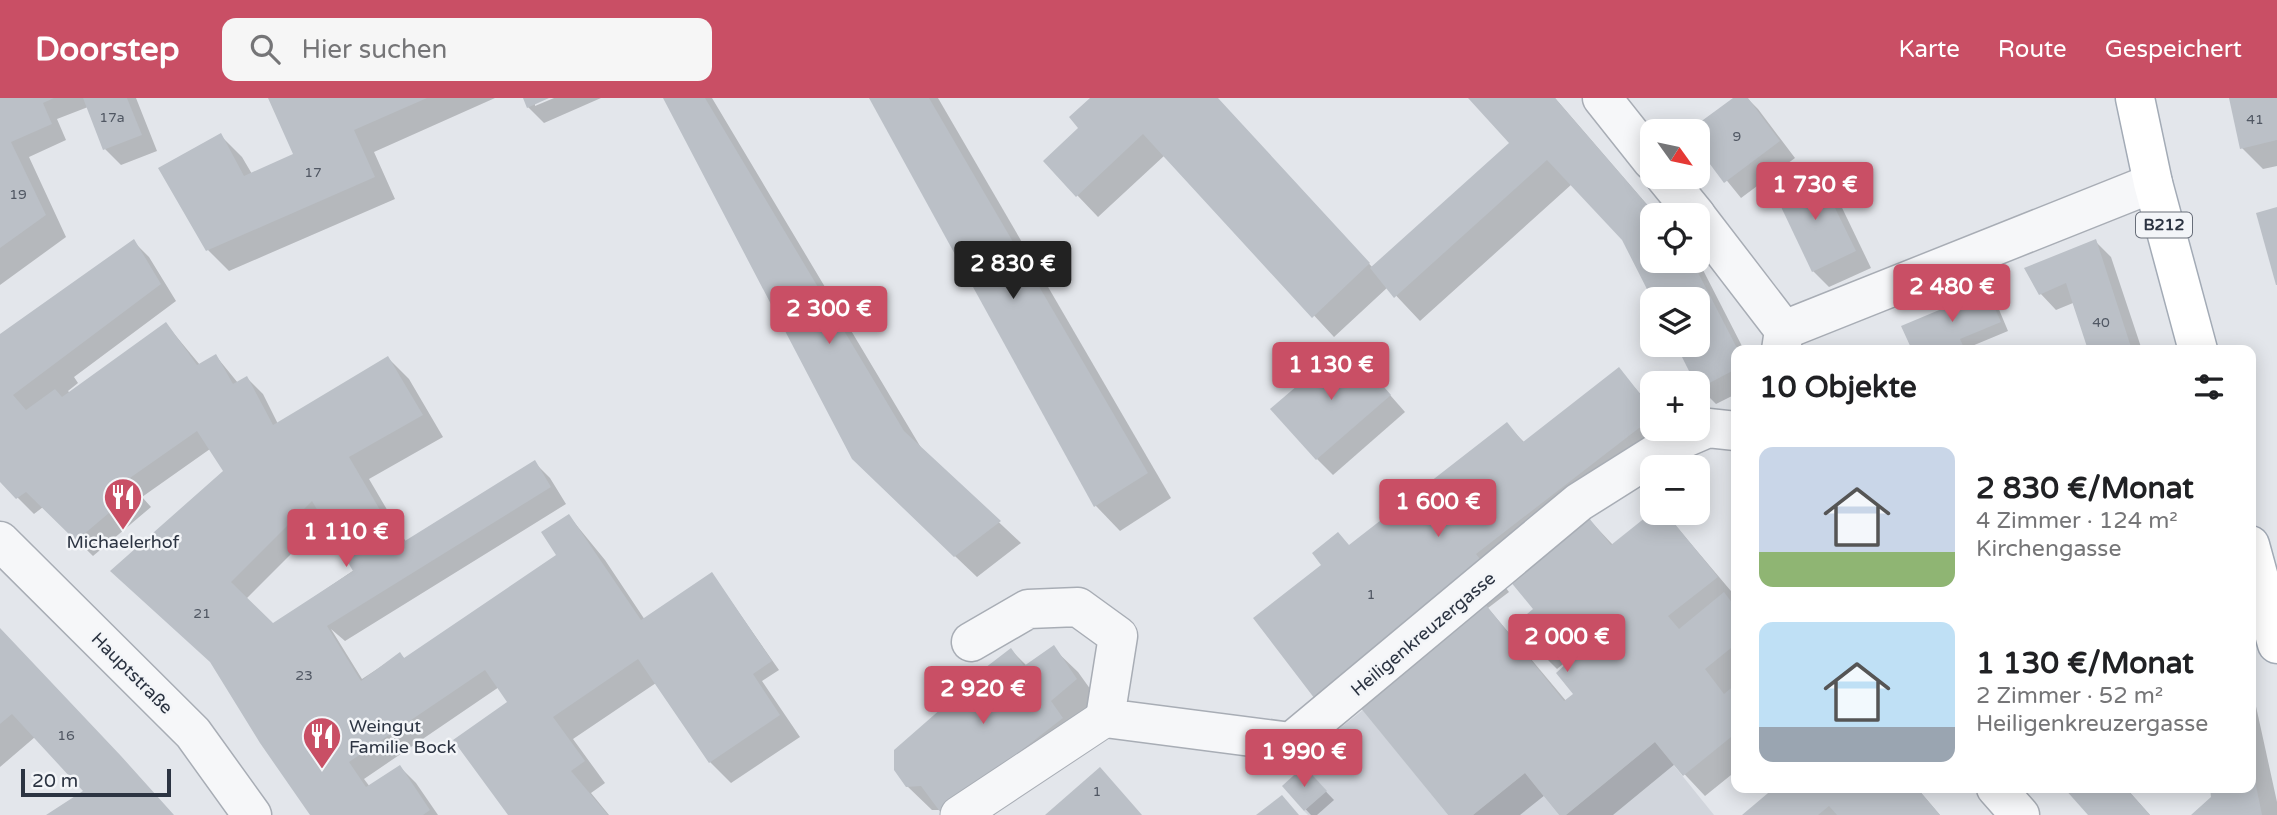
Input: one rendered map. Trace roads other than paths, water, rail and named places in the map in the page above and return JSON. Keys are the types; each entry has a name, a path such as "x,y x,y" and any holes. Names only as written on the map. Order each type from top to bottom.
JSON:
{"main road":[{"name":"B212","path":"2135,98 2153,183 2197,345"},
{"path":"2256,567 2277,644"}],"street":[{"path":"1602,98 1640,146"},
{"path":"1710,235 1782,340 2153,183"},
{"path":"1675,189 1686,203"},
{"name":"Heiligenkreuzergasse","path":"1105,718 1291,742 1579,502 1671,444 1708,428 1731,430"},
{"name":"Hauptstraße","path":"0,541 193,733 252,815"},
{"path":"959,815 1105,718 1118,636 1079,607 1028,610 971,642"},
{"path":"2000,793 2020,815"}],"place":[{"name":"Michaelerhof","path":"123,531"},
{"name":"Weingut Familie Bock","path":"322,770"}]}
